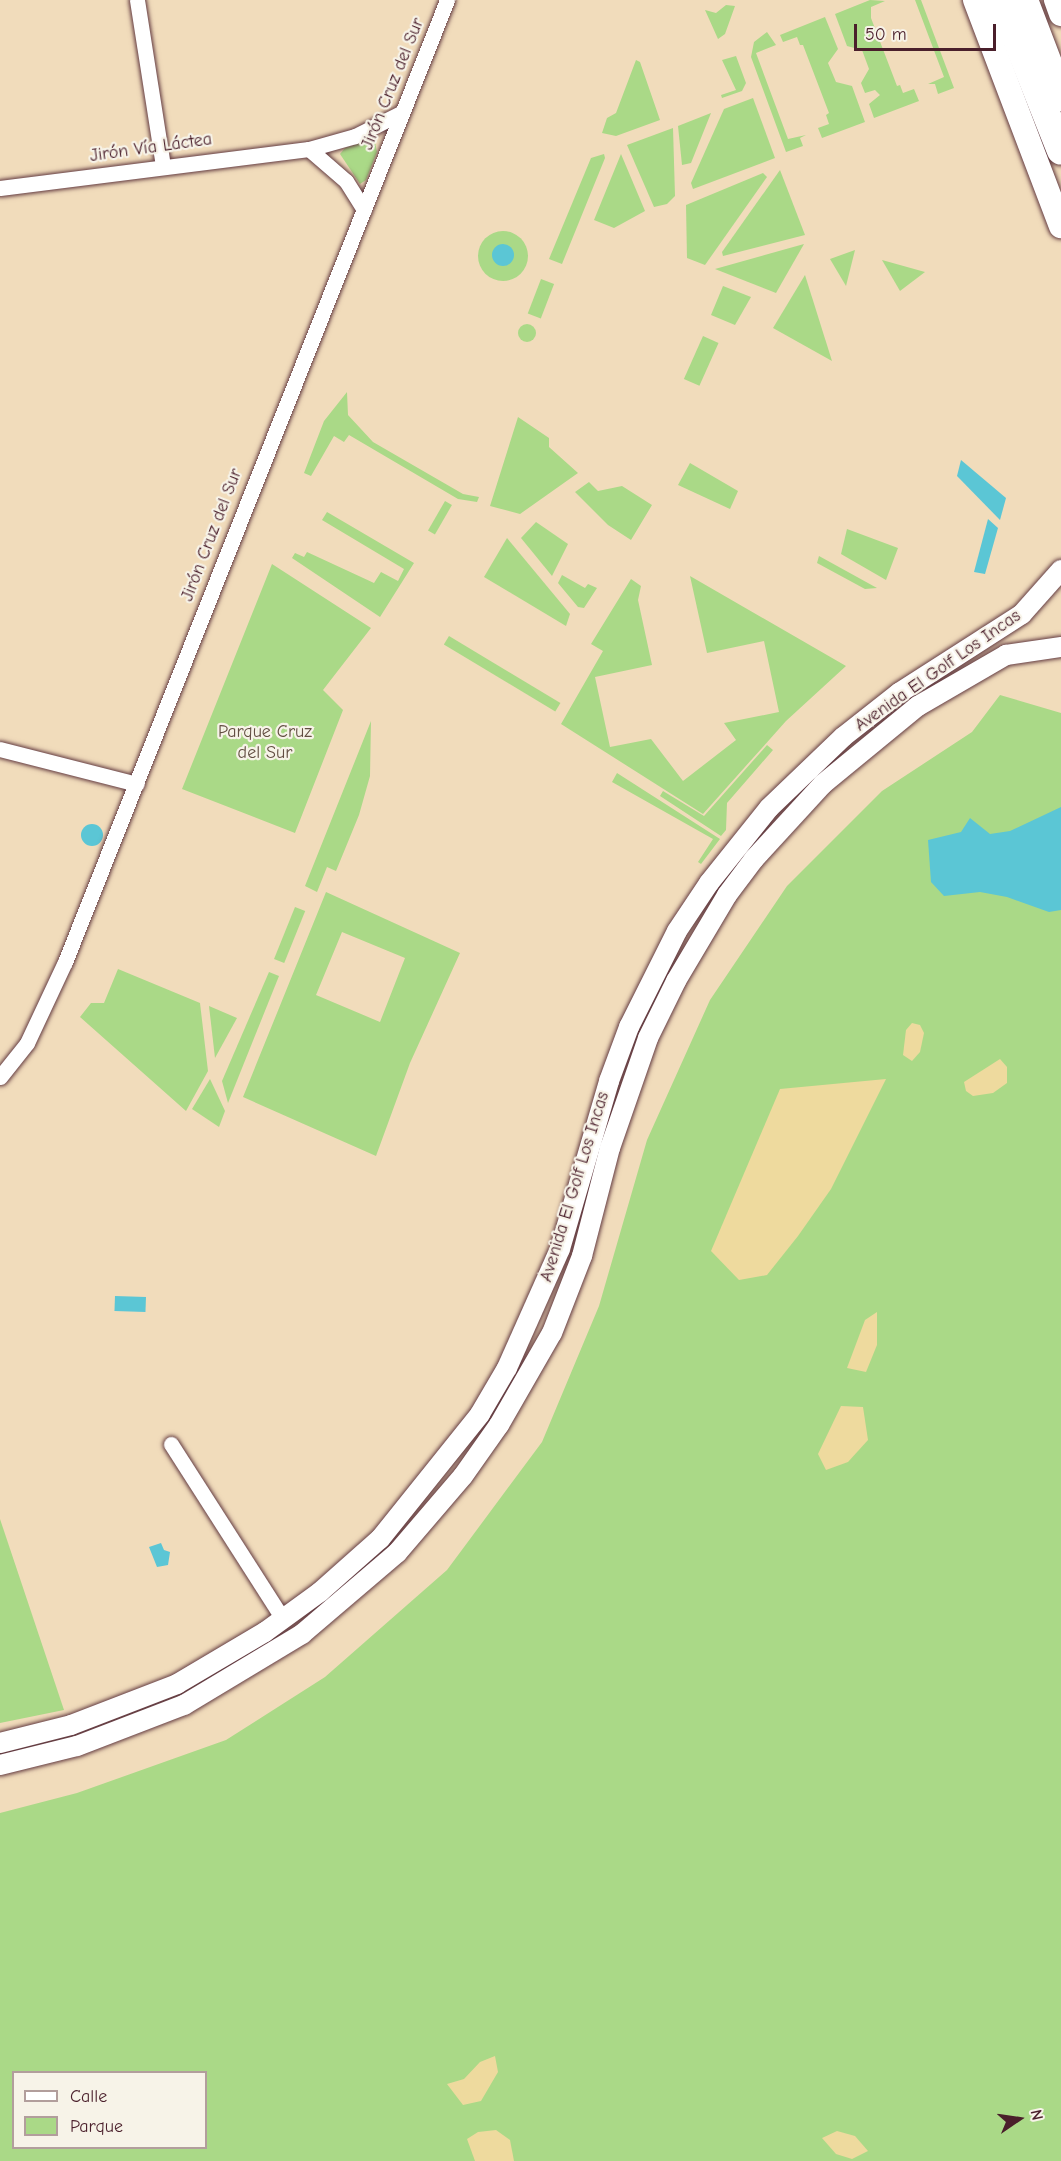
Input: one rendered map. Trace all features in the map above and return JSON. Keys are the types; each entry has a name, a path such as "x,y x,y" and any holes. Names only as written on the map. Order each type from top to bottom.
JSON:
{"highway":[{"path":"1016,8 1061,97"},
{"path":"1016,8 1061,151"}],"main road":[{"path":"975,0 1061,226"},
{"path":"1056,0 1061,14"}],"street":[{"path":"137,0 162,166"},
{"name":"Jirón Cruz del Sur","path":"0,1077 27,1043 48,1002 137,784 447,0"},
{"name":"Jirón Vía Láctea","path":"0,188 309,149 355,136 401,113"},
{"path":"309,149 346,181 364,210"},
{"name":"Avenida El Golf Los Incas","path":"0,1743 71,1725 143,1699 220,1661 283,1619 380,1539 480,1414 507,1368 560,1249 602,1101 629,1028 677,932 738,844 843,737 899,693 1022,614 1061,570"},
{"name":"Avenida El Golf Los Incas","path":"0,1765 76,1746 203,1695 302,1634 398,1553 431,1518 475,1459 552,1333 582,1256 610,1148 648,1038 675,981 727,895 754,859 824,784 918,706 1006,655 1061,646"},
{"path":"0,749 137,784"},
{"path":"171,1444 283,1619"}],"green space":[{"path":"870,0 885,1 871,7 871,18 897,86 900,85 903,93 914,89 919,101 874,118 869,104 880,95 875,90 865,93 861,83 869,69 862,50 847,46 835,14"},
{"path":"915,0 921,0 954,88 938,94 935,84 928,84 944,77"},
{"path":"726,5 735,6 725,34 718,39 705,10 716,13"},
{"path":"825,17 838,49 828,63 836,82 852,86 865,122 822,138 818,128 829,124 826,115 829,113 803,45 800,45 797,37 783,42 780,35"},
{"path":"767,32 776,45 756,53 788,139 806,135 800,138 803,146 786,152 751,57 754,42"},
{"path":"736,56 746,83 742,91 722,98 721,95 736,90 722,60"},
{"path":"636,60 640,62 660,120 616,136 602,133 607,118 616,113"},
{"path":"753,98 775,158 693,189 691,183 724,109"},
{"path":"711,113 691,163 682,165 678,126"},
{"path":"673,128 675,196 667,204 654,207 627,145"},
{"path":"368,140 375,142 377,152 366,180 360,184 340,154 345,148"},
{"path":"604,154 605,158 562,264 549,259 591,158"},
{"path":"621,154 645,211 614,228 594,220"},
{"path":"780,170 805,235 723,256 722,252"},
{"path":"763,173 767,177 705,265 687,258 686,205"},
{"path":"508,231 521,238 527,246 527,266 521,274 513,280 498,281 485,274 479,266 478,251 485,238 493,232"},
{"path":"804,244 776,293 715,269"},
{"path":"855,250 846,286 830,259"},
{"path":"882,260 925,272 900,291"},
{"path":"805,275 832,361 773,328"},
{"path":"541,279 554,284 541,319 528,314"},
{"path":"723,286 751,297 735,325 711,315"},
{"path":"523,324 531,324 536,329 534,340 523,342 518,337 518,329"},
{"path":"703,336 719,343 699,386 684,379"},
{"path":"347,392 348,415 373,442 463,494 479,497 477,502 458,499 349,435 344,442 334,436 311,476 304,473 324,421"},
{"path":"518,417 549,438 549,447 578,473 520,514 490,506"},
{"path":"690,463 738,491 730,509 678,485"},
{"path":"589,482 598,491 622,486 652,505 631,540 608,525 575,492"},
{"path":"445,501 452,505 435,534 428,530"},
{"path":"327,512 414,563 380,617 292,558 295,553 304,557 307,552 374,583 381,572 398,581 404,569 322,520"},
{"path":"536,522 568,544 552,576 521,538"},
{"path":"847,529 898,548 886,580 841,554"},
{"path":"507,538 570,614 566,626 484,577"},
{"path":"819,556 877,588 865,589 817,563"},
{"name":"Parque Cruz del Sur","path":"272,564 371,628 323,690 343,710 295,833 182,789"},
{"path":"562,575 585,588 588,584 597,588 584,608 578,607 558,583"},
{"path":"690,576 846,666 786,721 703,814 561,724 603,651 591,644 631,579 641,586 638,600 652,665 595,677 610,747 651,739 683,781 736,740 724,723 779,712 764,641 707,653"},
{"path":"449,636 560,703 555,712 444,645"},
{"path":"1000,695 1061,713 1061,2161 0,2161 0,1813 77,1793 226,1740 325,1677 447,1570 542,1442 599,1306 647,1140 710,1000 787,886 882,791 972,732"},
{"path":"371,721 370,776 359,815 336,871 327,867 317,892 305,886"},
{"path":"767,745 773,750 727,803 726,830 721,836 660,796 663,791 704,816"},
{"path":"617,773 720,839 701,864 698,862 713,839 612,782"},
{"path":"326,892 460,953 410,1063 376,1156 243,1097","holes":["342,932 405,958 380,1022 316,995"]},
{"path":"295,907 305,911 284,963 274,959"},
{"path":"118,969 200,1003 208,1071 186,1111 80,1017 91,1003 104,1003"},
{"path":"269,972 279,976 228,1103 222,1081"},
{"path":"209,1006 237,1018 215,1058"},
{"path":"210,1079 225,1111 219,1127 192,1109"},
{"path":"0,1519 64,1710 0,1723"}],"sand":[{"path":"912,1023 920,1025 924,1033 920,1052 912,1061 903,1055 906,1030"},
{"path":"1000,1059 1007,1067 1007,1083 993,1093 973,1096 966,1091 964,1082"},
{"path":"886,1079 831,1189 798,1236 767,1275 739,1280 711,1251 780,1089"},
{"path":"877,1312 877,1345 866,1372 847,1368 865,1320"},
{"path":"841,1406 863,1407 868,1440 848,1462 826,1470 818,1454"},
{"path":"495,2056 498,2072 481,2101 463,2105 447,2084 464,2079 480,2062"},
{"path":"496,2130 510,2140 514,2161 475,2161 467,2139 478,2132"},
{"path":"837,2131 855,2136 868,2151 852,2159 836,2154 822,2138"}],"water":[{"path":"503,244 511,247 514,255 511,263 503,266 495,263 492,255 495,247"},
{"path":"961,460 1006,498 1000,520 957,476"},
{"path":"988,519 998,528 985,574 974,572"},
{"path":"1061,807 1061,910 1049,912 1007,897 980,892 944,896 931,882 928,840 961,832 970,818 990,834 1010,831"},
{"path":"92,824 100,827 103,835 100,843 92,846 84,843 81,835 84,827"},
{"path":"115,1296 146,1297 145,1312 114,1311"},
{"path":"161,1543 164,1550 170,1552 168,1565 157,1567 149,1547"}]}
